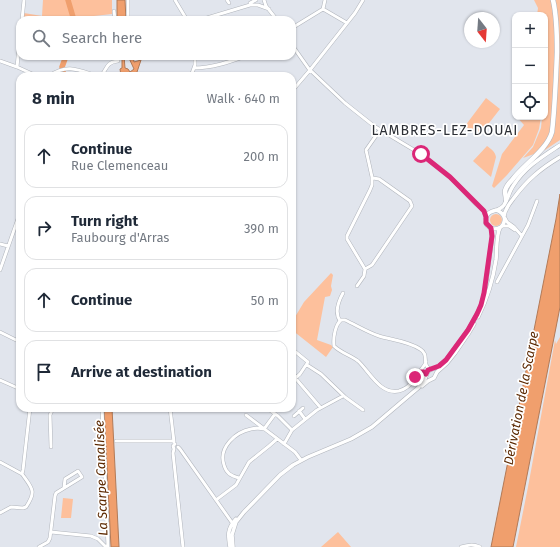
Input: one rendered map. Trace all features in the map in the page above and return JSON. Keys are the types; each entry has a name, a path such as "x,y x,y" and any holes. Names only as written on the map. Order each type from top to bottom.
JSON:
{"highway":[{"path":"506,200 505,191 508,185 516,174 544,146 552,132 557,45 556,16 553,0"}],"main road":[{"path":"414,392 421,385 427,371 439,366 446,360 468,330 480,307 484,293 492,236 491,228 486,223 486,217 488,214 503,207 511,188 524,172 540,158 560,146"},
{"path":"232,547 233,524 280,475 301,460 347,441 377,423 414,392 435,377 451,358 467,336 485,303 495,268 498,233 504,223 506,210 530,179 544,167 560,157"},
{"path":"494,211 501,212 504,217"},
{"path":"491,228 496,229 501,227"},
{"path":"431,369 436,374"},
{"path":"426,375 428,379 431,379"}],"street":[{"path":"22,16 24,0"},
{"path":"128,0 128,16"},
{"path":"175,0 185,16"},
{"path":"213,16 247,5 256,0 256,3 268,9"},
{"path":"296,26 323,9 325,0"},
{"path":"296,86 347,23 363,0"},
{"path":"247,5 263,5 264,1 273,16"},
{"path":"229,3 232,10"},
{"path":"323,9 347,23"},
{"path":"114,11 115,16"},
{"path":"296,52 310,70 364,119 425,157 450,177 484,211 486,217"},
{"path":"17,66 18,60"},
{"path":"104,72 109,64 118,60"},
{"path":"192,72 195,60"},
{"path":"194,68 201,68 233,60"},
{"path":"0,61 17,66 29,72"},
{"path":"56,72 71,68 84,72"},
{"path":"356,286 364,276 365,269 346,237 370,190 373,178 366,149 380,130"},
{"path":"365,269 372,265 412,206 410,201 380,179 373,178"},
{"path":"474,202 486,210 494,211"},
{"path":"497,282 528,225 537,202"},
{"path":"504,217 522,236"},
{"path":"0,270 16,225"},
{"path":"501,227 506,225 510,226 522,236"},
{"path":"0,244 8,246"},
{"path":"340,321 337,316 337,309 339,300 343,293"},
{"path":"340,321 345,320 376,334 402,341 419,348 425,353 427,367 431,369"},
{"path":"340,321 337,325 334,337 334,346 341,352 358,361 376,382 382,386 393,391 401,390 410,385 426,362"},
{"path":"0,332 16,340"},
{"path":"296,352 308,362 307,365 321,374 343,396 363,410"},
{"path":"307,365 296,378 320,408"},
{"path":"419,373 423,371 426,375"},
{"path":"0,380 16,387"},
{"path":"284,444 292,430 305,419 320,408 343,396"},
{"path":"294,416 303,408"},
{"path":"299,411 305,419"},
{"path":"22,474 30,412"},
{"path":"51,412 50,415 51,447"},
{"path":"102,412 108,547"},
{"path":"171,412 175,445 173,454 183,547"},
{"path":"273,412 292,430"},
{"path":"264,429 275,414"},
{"path":"246,415 284,444 301,460"},
{"path":"240,478 231,475 226,471 222,460 224,449 230,441 240,433 252,429 264,429"},
{"path":"216,500 236,485 249,462 277,439"},
{"path":"116,441 175,445 180,449 233,524"},
{"path":"0,462 22,474 33,493 26,506 23,508 11,507 0,513"},
{"path":"39,547 49,541 56,493 82,477 78,471 65,479 64,488"},
{"path":"51,532 92,536 108,547"},
{"path":"461,547 471,545 480,547"}],"shaded area":[{"path":"43,0 112,0 112,14 94,16 42,16"},
{"path":"534,0 560,0 560,140 545,150 523,158 533,147 541,128 542,120 548,120 548,12 537,12 538,8"},
{"path":"24,13 42,16 24,16"},
{"path":"486,98 500,109 479,136 465,126"},
{"path":"520,120 540,120 533,145 494,188 492,186 502,154 524,125"},
{"path":"487,146 494,152 496,157 491,177 473,161"},
{"path":"498,214 501,215 501,225 494,226 491,225 490,218 491,215"},
{"path":"331,273 333,275 331,286 332,290 330,296 325,297 317,340 333,347 326,357 296,333 296,315 304,302"},
{"path":"560,337 560,547 516,547 555,340 556,344"},
{"path":"63,498 73,499 71,518 61,518"},
{"path":"338,532 351,547 321,547"}],"water":[{"path":"117,0 125,0 126,16 117,16"},
{"path":"122,60 124,60 125,68 130,72 120,72 120,69 122,68"},
{"path":"130,60 134,60 134,62 141,60 137,72 130,72 134,69"},
{"name":"Dérivation de la Scarpe","path":"560,194 560,307 513,547 491,547 556,219"},
{"path":"104,412 112,412 119,547 111,547"}],"waterway":[{"path":"68,0 73,16"},
{"path":"63,72 62,67 65,60"}],"district":[{"name":"LAMBRES-LEZ-DOUAI","path":"445,130"}],"route":[{"path":"415,377 421,372 426,374 428,370 436,368 444,363 473,322 481,305 484,293 492,236 491,228 486,223 484,211 450,177 421,154"}],"water label":[{"name":"La Scarpe Canalisée","path":"101,478"}]}
